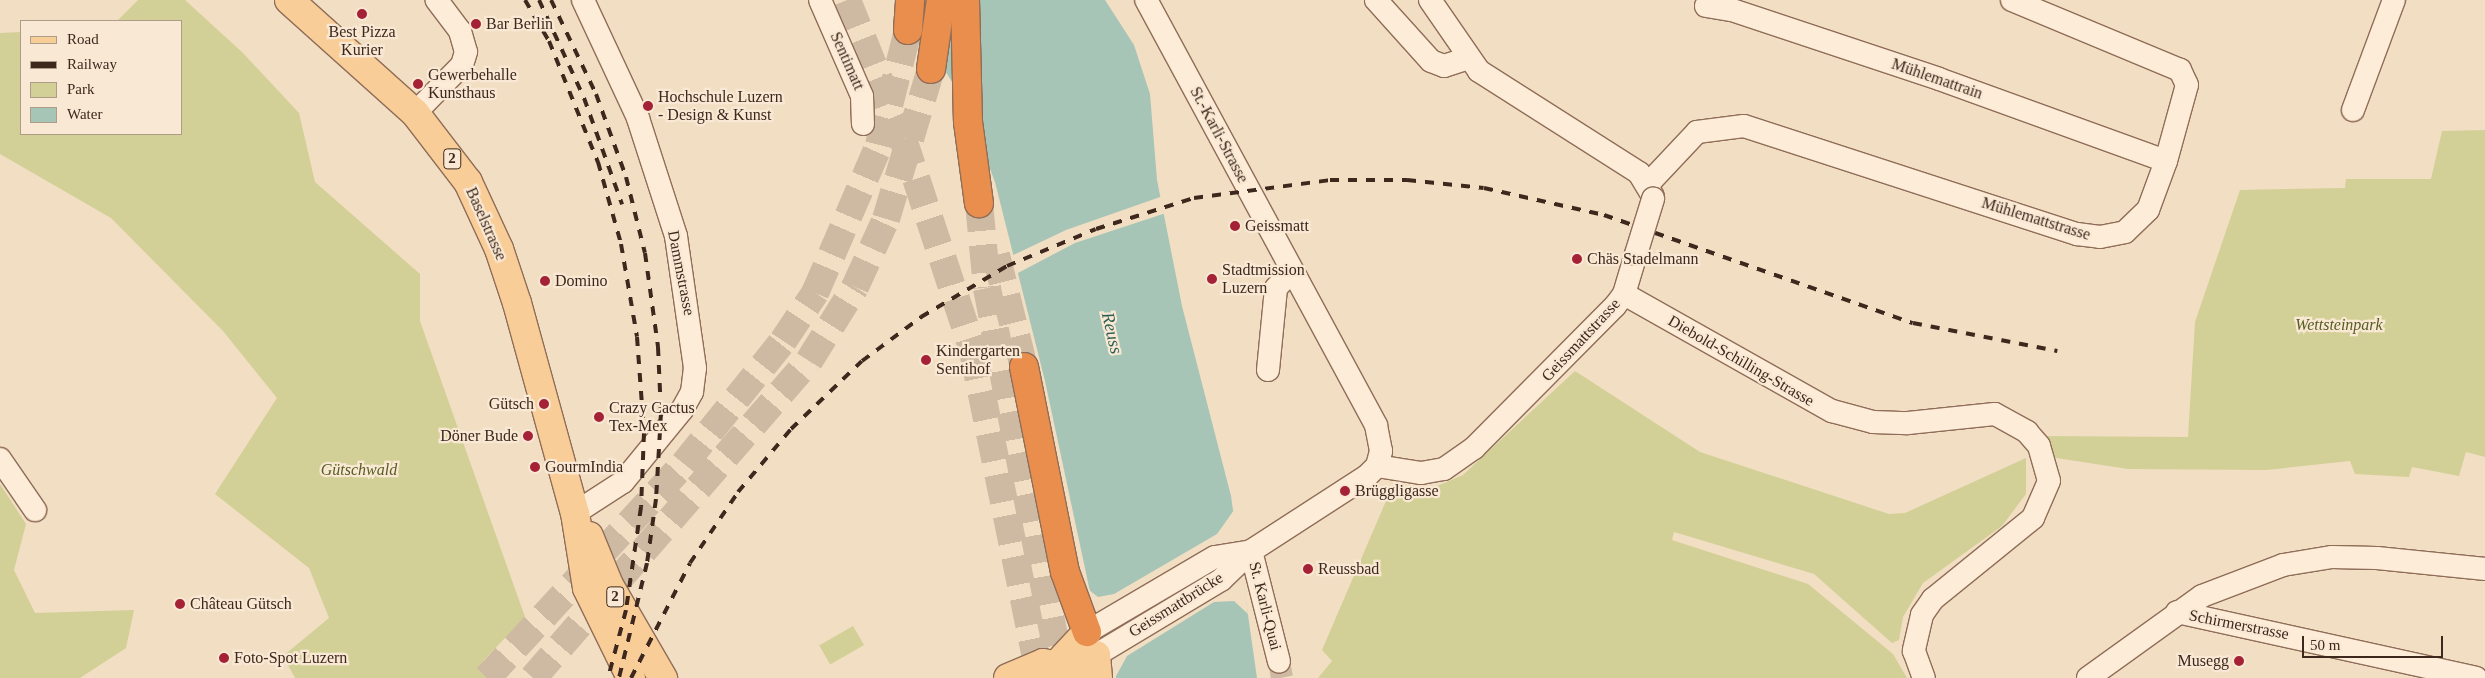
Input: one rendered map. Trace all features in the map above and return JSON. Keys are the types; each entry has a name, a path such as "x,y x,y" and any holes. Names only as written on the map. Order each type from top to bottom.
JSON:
{"highway":[{"path":"908,30 910,0"},
{"path":"932,69 941,0"},
{"path":"965,0 968,122 978,203"},
{"path":"1024,367 1065,572 1098,647"}],"main road":[{"name":"Baselstrasse","path":"289,0 415,113 468,182 499,249 575,513 587,588 631,678"},
{"name":"Baselstrasse","path":"575,513 594,542 627,620 663,678"},
{"path":"1008,678 1030,666 1063,674 1098,647"}],"street":[{"path":"415,113 462,64 466,52 460,30 437,0"},
{"name":"Dammstrasse","path":"575,513 623,482 682,410 692,392 695,368 676,236 638,118 583,0"},
{"name":"Sentimatt","path":"820,0 862,96 864,124"},
{"name":"St.-Karli-Strasse","path":"1146,0 1376,425 1381,451 1377,466"},
{"path":"1376,0 1431,61 1444,66 1468,58"},
{"path":"1430,0 1468,58 1492,82 1651,191"},
{"name":"Mühlemattstrasse","path":"1651,191 1697,132 1744,126 2077,234 2100,237 2125,232 2142,219 2166,160 2187,85 2180,70 2012,0"},
{"path":"2353,110 2394,0"},
{"name":"Mühlemattrain","path":"1706,6 1732,10 1939,79 2166,160"},
{"name":"Geissmattstrasse","path":"1377,466 1421,473 1458,461 1522,404 1624,294 1651,191"},
{"path":"1268,370 1276,288 1292,271"},
{"name":"Diebold-Schilling-Strasse","path":"1624,294 1832,411 1873,422 1908,423 1995,414 2027,432 2039,446 2049,481 2033,518 1932,599 1922,615 1914,651 1924,678"},
{"path":"0,459 35,510"},
{"path":"1245,555 1377,466"},
{"name":"Geissmattbrücke","path":"1098,647 1221,580 1245,555"},
{"name":"St. Karli-Quai","path":"1245,555 1279,662"},
{"path":"2088,678 2177,612 2244,577 2332,557 2439,562 2485,569"},
{"name":"Schirmerstrasse","path":"2177,612 2476,678"}],"green space":[{"name":"Gütschwald","path":"138,0 185,0 243,53 299,113 315,182 420,274 420,321 525,617 483,661 500,678 295,678 283,656 329,618 309,568 215,494 277,398 223,331 111,218 0,154 0,33 20,32 20,135 182,135 182,20 118,20"},
{"name":"Wettsteinpark","path":"2485,130 2485,457 2466,452 2459,476 2412,467 2409,477 2355,474 2350,461 2266,470 2128,469 2050,457 2038,436 2188,437 2195,322 2240,190 2345,188 2346,179 2431,179 2442,131"},
{"path":"1575,371 1700,452 1889,514 1905,513 2026,458 2026,494 2002,526 1923,583 1903,617 1899,640 1892,643 1814,574 1674,532 1672,540 1808,584 1893,654 1907,678 1318,678 1332,661 1322,650 1389,494 1437,486 1463,475"},
{"path":"0,484 26,524 14,570 35,613 134,610 126,648 80,678 0,678"},
{"path":"853,626 864,645 830,665 819,646"}],"water":[{"name":"Reuss","path":"902,0 1105,0 1134,45 1150,94 1157,180 1182,306 1231,496 1257,678 1116,678 1089,587 1045,381 995,182 966,105"}],"pier":[{"path":"1163,196 1166,213 1075,243 1016,274 1011,256 1066,230"},
{"path":"1234,510 1248,614 1234,601 1214,602 1127,656 1115,678 1089,590 1098,597 1114,594 1217,534"}],"tunnel":[{"path":"847,0 903,139 973,351 1040,678"},
{"path":"487,678 684,464 783,341 815,293 879,145 908,30"},
{"path":"533,678 809,361 855,287 886,219 931,69"},
{"path":"979,203 987,288 1062,678"},
{"path":"996,255 1024,367"},
{"path":"1279,662 1282,678"}],"railway":[{"path":"525,0 549,41 598,162 621,244 637,337 644,433 641,507 626,610 608,678"},
{"path":"539,0 584,98 622,204"},
{"path":"551,0 596,94 626,177 645,253 658,347 661,413 656,499 647,563 619,678"},
{"path":"631,678 690,563 738,492 791,429 862,361 921,317 1007,266 1096,229 1194,198 1330,180 1407,180 1484,188 1604,215 1913,323 2057,351"}],"place":[{"name":"Best Pizza Kurier","path":"362,14"},
{"name":"Bar Berlin","path":"476,24"},
{"name":"Gewerbehalle Kunsthaus","path":"418,84"},
{"name":"Hochschule Luzern - Design & Kunst","path":"648,106"},
{"name":"Geissmatt","path":"1235,226"},
{"name":"Chäs Stadelmann","path":"1577,259"},
{"name":"Stadtmission Luzern","path":"1212,279"},
{"name":"Domino","path":"545,281"},
{"name":"Kindergarten Sentihof","path":"926,360"},
{"name":"Gütsch","path":"544,404"},
{"name":"Crazy Cactus Tex-Mex","path":"599,417"},
{"name":"Döner Bude","path":"528,436"},
{"name":"GourmIndia","path":"535,467"},
{"name":"Brüggligasse","path":"1345,491"},
{"name":"Reussbad","path":"1308,569"},
{"name":"Château Gütsch","path":"180,604"},
{"name":"Foto-Spot Luzern","path":"224,658"},
{"name":"Musegg","path":"2239,661"}]}
